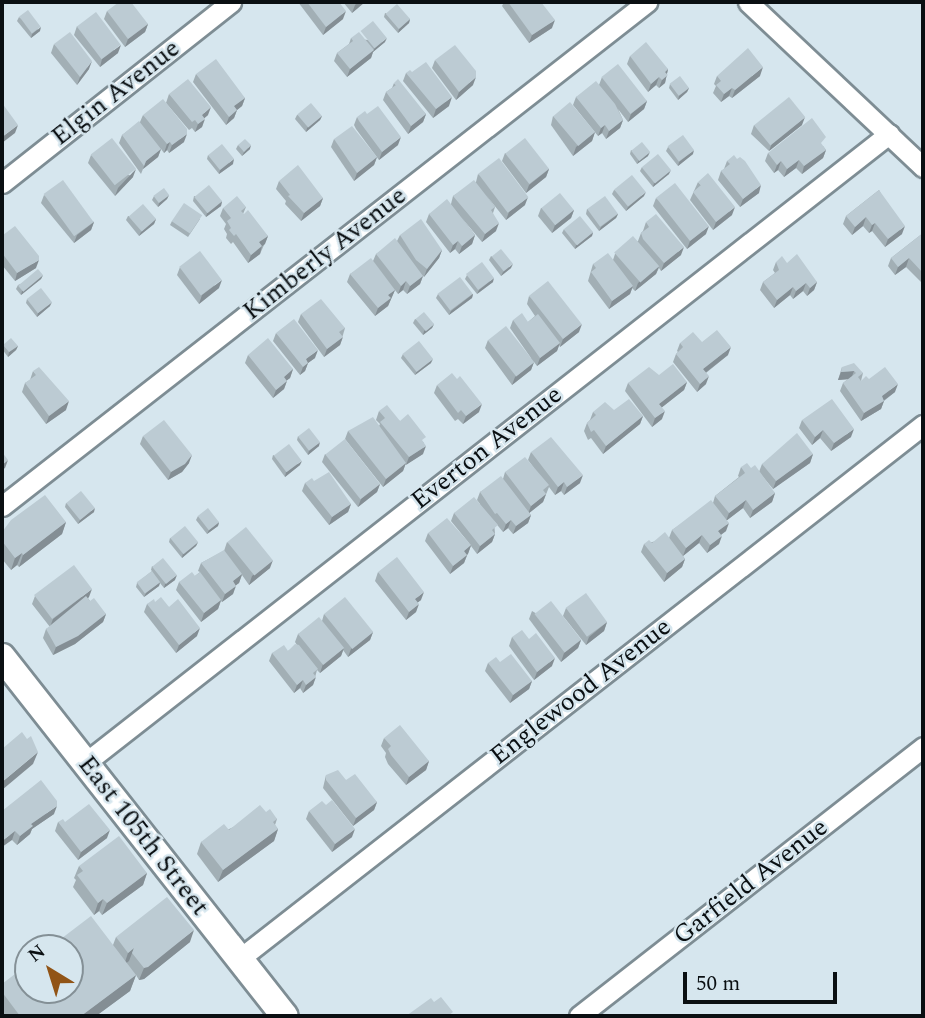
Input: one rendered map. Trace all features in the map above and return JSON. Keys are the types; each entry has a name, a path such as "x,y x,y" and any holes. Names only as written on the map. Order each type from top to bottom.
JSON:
{"main road":[{"name":"East 105th Street","path":"2,657 284,1016"}],"street":[{"name":"Elgin Avenue","path":"2,183 231,2"},
{"name":"Kimberly Avenue","path":"2,506 648,2"},
{"path":"748,2 923,167"},
{"name":"Everton Avenue","path":"85,763 888,134"},
{"name":"Englewood Avenue","path":"239,959 923,425"},
{"name":"Garfield Avenue","path":"579,1016 923,747"}],"building":[{"path":"119,2 131,2 148,24 128,39 107,11"},
{"path":"307,2 339,2 346,11 326,27"},
{"path":"508,2 541,2 555,20 532,35"},
{"path":"397,4 410,19 399,29 386,14"},
{"path":"28,10 41,27 32,33 19,17"},
{"path":"96,12 121,45 102,59 77,26"},
{"path":"373,21 387,38 374,48 361,31"},
{"path":"70,32 92,61 80,77 54,44"},
{"path":"359,32 374,50 350,69 337,53 353,41 351,38"},
{"path":"646,42 668,69 665,72 668,75 662,80 659,77 651,84 630,56"},
{"path":"455,45 476,71 476,77 459,92 435,60"},
{"path":"748,48 763,67 735,90 732,88 724,94 716,85 721,81 717,76"},
{"path":"216,59 245,98 234,106 237,110 229,117 196,74"},
{"path":"426,62 452,97 436,109 406,73"},
{"path":"618,64 647,101 630,114 601,77"},
{"path":"680,76 689,88 679,96 670,84"},
{"path":"188,79 211,107 202,115 205,119 198,124 195,120 192,122 169,94"},
{"path":"398,79 426,114 411,126 386,92 396,85 394,83"},
{"path":"596,81 615,104 623,120 609,131 605,125 601,128 576,97"},
{"path":"789,97 805,117 770,146 754,125"},
{"path":"163,99 187,129 187,134 172,145 170,142 167,144 143,115"},
{"path":"570,102 595,132 578,146 553,116"},
{"path":"2,103 18,125 2,137"},
{"path":"311,103 322,116 308,128 297,115"},
{"path":"378,106 401,137 382,152 357,117"},
{"path":"812,118 826,137 821,143 826,150 804,166 799,160 787,169 781,161 777,165 768,153"},
{"path":"139,121 161,149 146,161 144,166 122,135"},
{"path":"352,126 377,157 357,173 334,139"},
{"path":"683,135 694,150 679,162 668,146"},
{"path":"112,138 136,169 115,185 91,155"},
{"path":"525,138 549,169 529,184 505,153"},
{"path":"245,139 251,145 244,152 238,145"},
{"path":"642,142 650,152 639,161 631,151"},
{"path":"222,144 234,159 220,170 208,155"},
{"path":"658,154 671,170 655,184 642,167"},
{"path":"734,155 745,161 761,185 743,199 721,171 730,164 727,161"},
{"path":"499,158 528,197 508,213 478,174"},
{"path":"298,165 323,198 304,213 288,196 290,195 279,181"},
{"path":"708,173 735,207 716,222 693,192 701,185 698,182"},
{"path":"632,175 646,192 628,207 614,189"},
{"path":"63,180 94,222 74,236 44,194"},
{"path":"474,180 495,207 491,210 499,223 485,234 453,196"},
{"path":"675,183 709,226 690,241 656,198"},
{"path":"209,185 222,201 207,213 194,197"},
{"path":"164,188 169,195 159,203 153,196"},
{"path":"879,190 905,226 888,239 875,223 872,225 866,217 855,227 846,216"},
{"path":"560,193 574,210 555,225 541,208"},
{"path":"237,196 246,207 241,211 244,214 248,210 268,236 259,242 262,246 251,255 236,234 234,236 229,230 231,228 227,221 231,218 223,208"},
{"path":"605,196 618,214 600,227 587,209"},
{"path":"447,199 475,235 462,246 458,241 453,245 429,214"},
{"path":"184,203 202,215 190,234 172,221"},
{"path":"143,204 156,219 142,232 129,216"},
{"path":"656,214 684,247 664,263 641,233 649,227 646,222"},
{"path":"580,216 593,232 577,246 564,229"},
{"path":"421,219 442,250 427,269 416,260 400,235"},
{"path":"15,226 39,256 39,260 17,273 2,253 2,234"},
{"path":"923,233 923,273 909,258 898,267 891,258"},
{"path":"633,236 659,266 640,283 614,252"},
{"path":"395,238 423,276 410,286 406,281 401,286 376,254"},
{"path":"501,249 513,264 504,271 492,257"},
{"path":"200,251 222,280 201,295 179,267"},
{"path":"608,253 633,286 612,301 591,272 596,268 593,264"},
{"path":"797,254 817,282 810,288 806,283 796,291 793,287 777,300 763,282 779,270 776,262 782,256 787,263"},
{"path":"371,258 395,290 388,295 391,298 378,308 350,274"},
{"path":"482,262 494,278 478,290 466,274"},
{"path":"38,269 43,275 23,292 18,286"},
{"path":"460,277 473,294 450,311 438,294"},
{"path":"548,281 582,324 563,339 529,296"},
{"path":"41,288 52,302 38,313 27,299"},
{"path":"321,299 345,328 339,332 343,337 327,349 301,314"},
{"path":"424,312 434,324 426,331 416,319"},
{"path":"522,313 528,322 538,314 560,343 540,358 513,320"},
{"path":"294,319 318,350 306,359 308,363 303,367 276,333"},
{"path":"506,326 534,362 516,376 488,340"},
{"path":"717,330 731,347 703,369 709,376 700,384 676,354 683,347 680,343 693,332 702,342"},
{"path":"11,338 18,346 9,352 3,345"},
{"path":"268,338 293,369 284,377 287,381 276,390 248,355"},
{"path":"419,341 433,359 417,372 402,354"},
{"path":"854,363 863,373 858,377 861,381 866,376 869,379 885,367 898,384 882,396 884,401 864,413 843,383 856,373 841,372 842,367"},
{"path":"673,364 687,382 659,404 665,411 655,418 628,383 649,367 659,375"},
{"path":"39,367 69,401 49,416 25,383 36,375 33,371"},
{"path":"452,373 457,379 460,376 482,404 466,416 461,410 458,413 437,385"},
{"path":"629,399 643,416 606,446 594,430 591,432 587,423 596,415 593,412 605,402 614,410"},
{"path":"832,399 854,429 834,443 823,430 815,437 802,420"},
{"path":"387,405 400,421 408,414 426,437 422,440 426,446 409,457 380,422 385,418 379,411"},
{"path":"373,417 406,463 386,479 348,431"},
{"path":"164,420 192,455 185,464 171,472 143,436"},
{"path":"309,428 320,442 309,451 298,437"},
{"path":"797,433 813,454 776,481 762,464"},
{"path":"551,437 583,475 567,487 564,482 558,487 531,452"},
{"path":"345,439 380,484 360,499 325,454"},
{"path":"289,444 302,461 286,472 274,455"},
{"path":"2,452 8,460 2,465"},
{"path":"525,457 549,485 543,490 546,494 531,506 505,472"},
{"path":"747,463 751,468 755,465 775,493 753,510 746,500 729,513 715,496 745,473 741,467"},
{"path":"329,472 351,504 332,517 305,483"},
{"path":"501,476 531,515 516,526 511,520 506,524 495,514 480,492"},
{"path":"81,491 95,508 80,520 66,503"},
{"path":"45,495 66,522 23,555 22,553 15,558 2,541 2,532 11,520"},
{"path":"474,497 498,525 492,530 495,534 480,546 454,513"},
{"path":"711,500 729,523 718,531 722,536 710,545 702,535 686,548 672,530"},
{"path":"208,508 219,522 209,530 198,516"},
{"path":"447,518 471,545 464,551 467,555 453,566 428,533"},
{"path":"185,526 198,542 183,554 170,538"},
{"path":"246,527 273,560 254,576 227,542"},
{"path":"665,532 685,559 667,573 644,544 649,540 652,543"},
{"path":"224,550 242,574 233,581 236,586 225,594 201,563"},
{"path":"397,557 424,592 415,599 419,604 409,612 378,572"},
{"path":"163,558 177,575 166,584 152,567"},
{"path":"74,565 92,589 52,619 34,595"},
{"path":"152,571 160,582 145,593 137,582"},
{"path":"192,572 195,576 200,572 221,600 204,613 179,582"},
{"path":"586,593 607,622 587,637 566,608"},
{"path":"86,596 90,601 94,598 106,614 78,636 56,647 46,629"},
{"path":"161,597 169,607 178,599 200,628 179,645 147,604"},
{"path":"345,597 373,632 352,649 324,614"},
{"path":"551,601 581,640 565,653 534,614"},
{"path":"319,617 344,648 323,665 298,634"},
{"path":"522,630 529,639 536,633 555,658 537,672 512,637"},
{"path":"295,644 299,645 318,669 313,673 316,677 306,685 303,680 297,685 272,653 284,645 288,651"},
{"path":"511,654 532,681 513,695 488,663 496,657 500,662"},
{"path":"400,725 429,761 409,777 391,755 388,749 391,746 384,738"},
{"path":"22,732 27,739 31,736 38,752 2,782 2,749"},
{"path":"338,770 346,780 355,774 377,802 356,818 326,780 326,775"},
{"path":"41,780 57,801 57,806 31,824 33,826 20,836 15,831 2,841 2,811"},
{"path":"332,800 355,829 335,844 309,811 322,801 326,805"},
{"path":"89,804 110,830 81,852 58,822 63,819 65,822"},
{"path":"260,805 266,812 270,809 277,819 273,822 278,829 223,870 201,842 224,824 229,830"},
{"path":"119,836 147,873 107,903 103,899 98,903 77,875 83,871 79,866"},
{"path":"167,897 194,930 144,968 132,953 134,948 128,953 116,937"},
{"path":"91,916 136,975 81,1016 20,1016 2,992 2,984 14,975 14,1004 84,1004 84,934 67,934"},
{"path":"441,997 453,1012 448,1016 406,1016 431,998 434,1002"}]}
